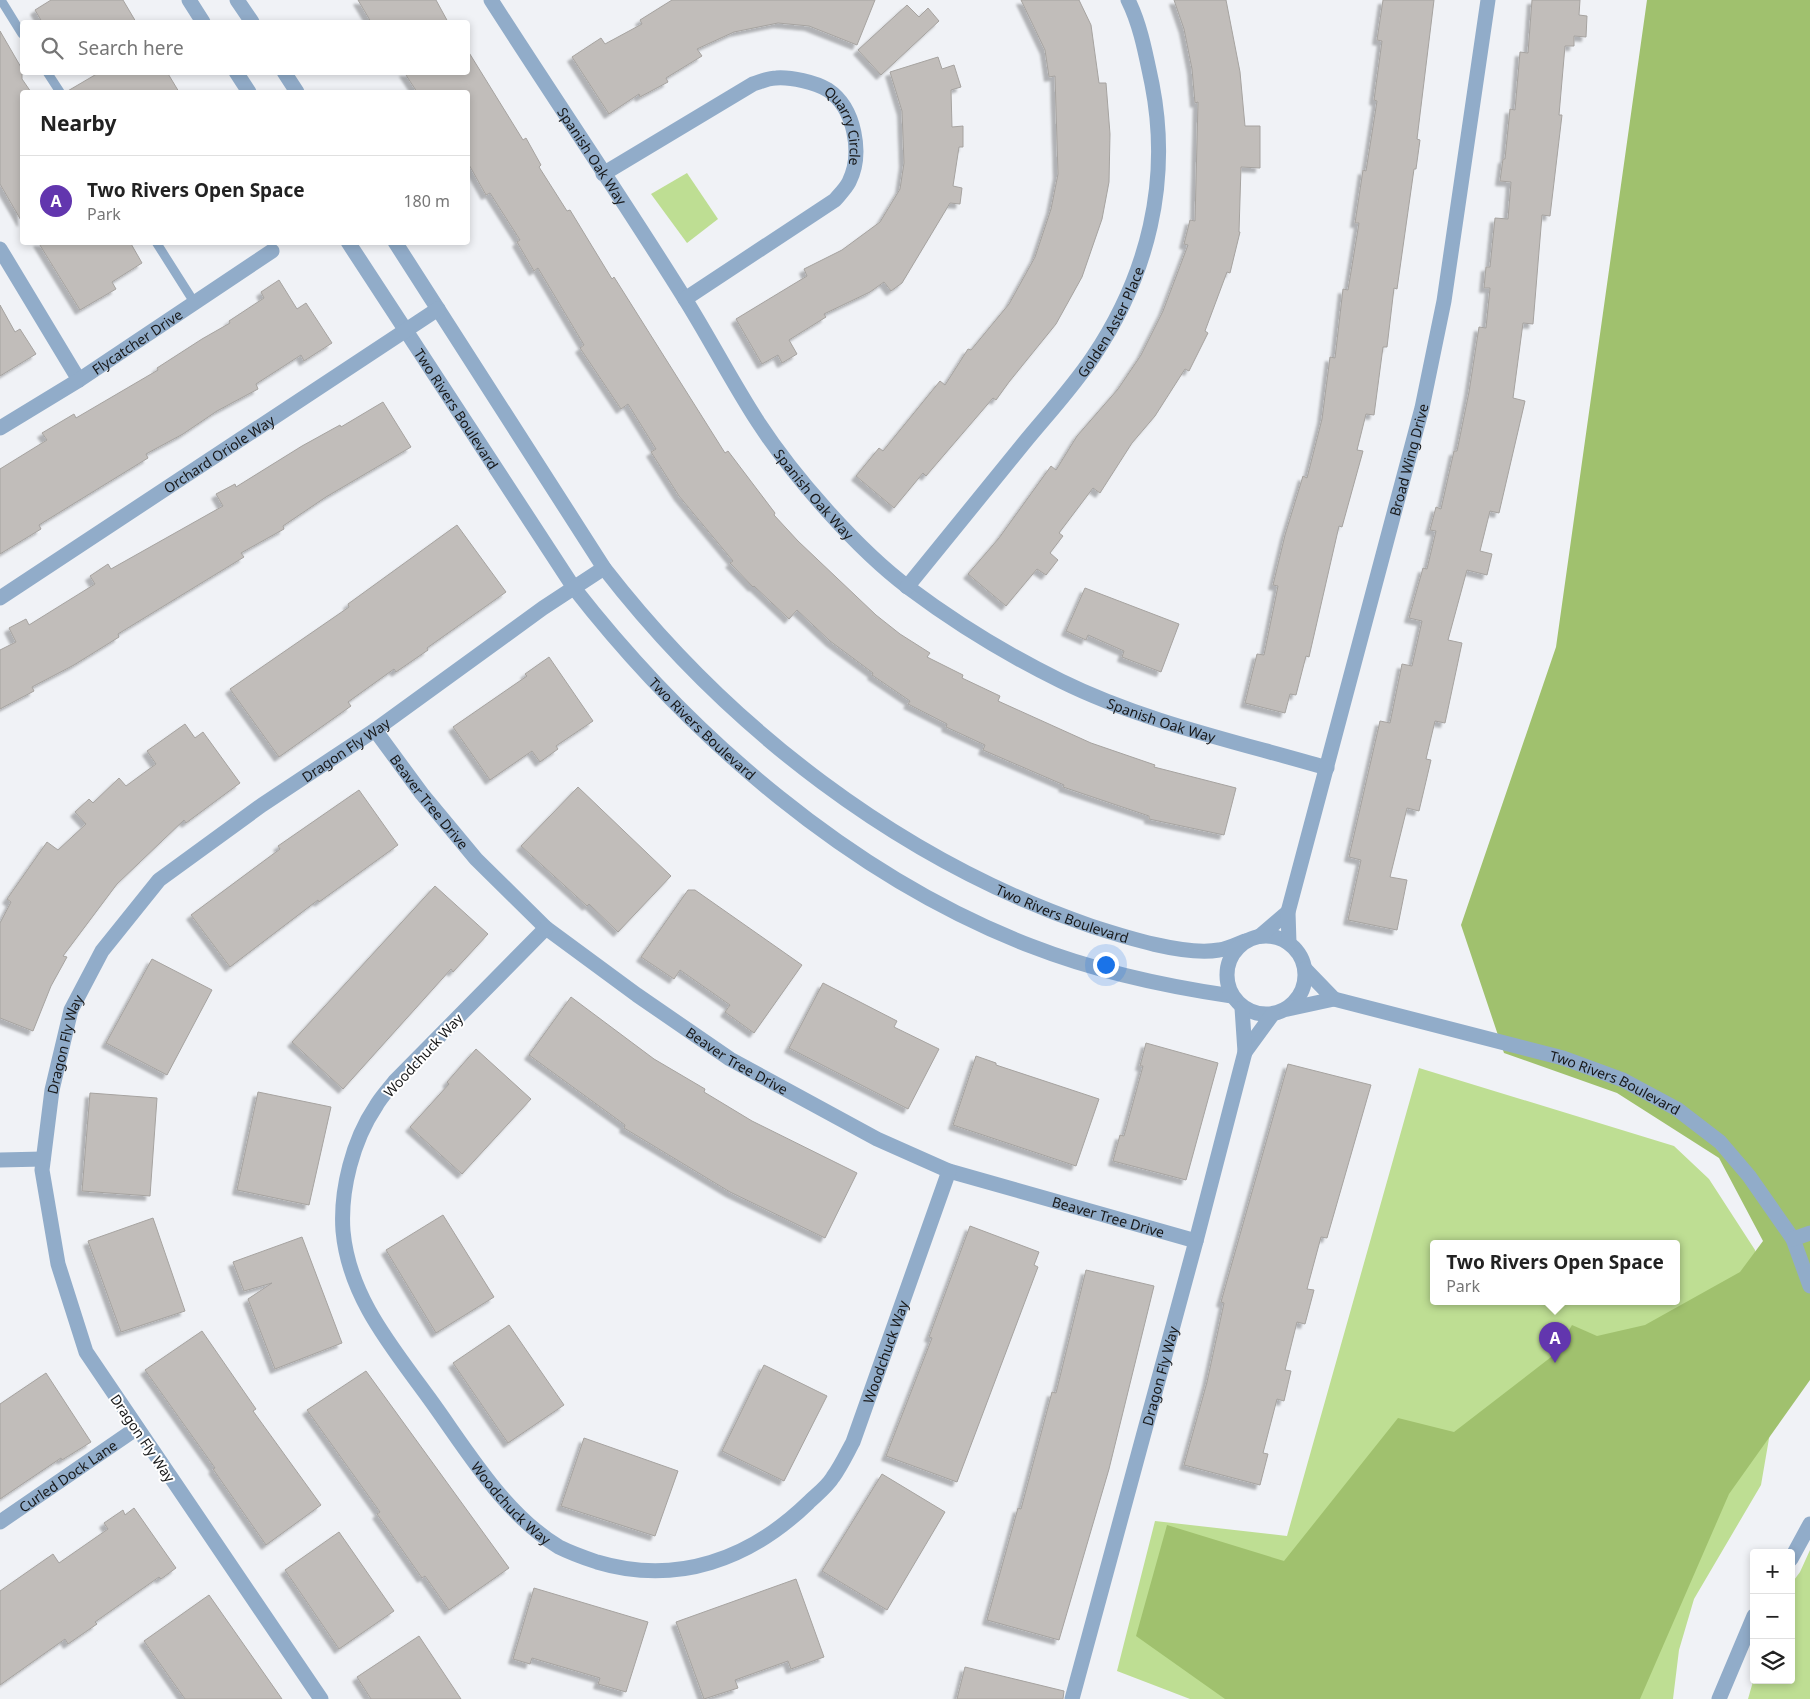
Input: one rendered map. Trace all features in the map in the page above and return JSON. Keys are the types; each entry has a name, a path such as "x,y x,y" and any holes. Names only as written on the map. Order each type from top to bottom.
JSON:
{"street":[{"path":"189,0 203,20"},
{"path":"237,0 251,20"},
{"name":"Spanish Oak Way","path":"491,0 685,299 758,422 805,484 860,544 907,587 990,642 1061,682 1124,709 1326,768"},
{"name":"Golden Aster Place","path":"907,587 1092,358 1122,309 1142,263 1155,203 1160,151 1155,101 1146,53 1128,0"},
{"name":"Broad Wing Drive","path":"1289,943 1288,912 1422,408 1444,301 1488,0"},
{"path":"238,75 248,90"},
{"path":"286,75 296,90"},
{"name":"Quarry Circle","path":"603,174 753,84 775,78 798,79 828,90 845,109 856,136 856,161 849,181 835,200 685,299"},
{"name":"Two Rivers Boulevard","path":"350,245 574,588 614,639 668,696 719,744 832,837 891,876 966,917 1031,946 1108,972 1232,996"},
{"name":"Two Rivers Boulevard","path":"396,245 604,568 643,618 705,683 800,764 854,805 907,840 978,879 1045,910 1122,936 1195,952 1220,950 1260,936"},
{"path":"0,249 79,380"},
{"name":"Flycatcher Drive","path":"0,428 79,380 272,251"},
{"name":"Orchard Oriole Way","path":"0,598 438,309"},
{"name":"Dragon Fly Way","path":"321,1699 86,1352 58,1264 42,1170 52,1090 71,1010 102,950 159,880 262,805 375,730 543,608 604,568"},
{"name":"Beaver Tree Drive","path":"375,730 422,794 476,859 546,928 636,995 730,1059 877,1138 949,1171 1196,1240"},
{"path":"1260,936 1288,912"},
{"name":"Woodchuck Way","path":"546,928 395,1081 375,1106 361,1136 350,1169 344,1202 343,1231 350,1269 376,1325 503,1499 532,1526 560,1547 585,1558 635,1571 681,1570 728,1558 758,1542 796,1514 832,1478 853,1442 949,1171"},
{"path":"1260,936 1275,937 1289,943 1300,955 1305,969 1304,985 1298,999 1286,1010"},
{"name":"Two Rivers Boulevard","path":"1242,1008 1232,996 1226,982 1227,966 1233,952 1245,942"},
{"path":"1305,969 1334,999"},
{"name":"Two Rivers Boulevard","path":"1272,1015 1334,999 1563,1058 1623,1080 1678,1109 1720,1142 1749,1176 1793,1239 1810,1286"},
{"path":"1242,1008 1256,1014 1272,1015"},
{"name":"Dragon Fly Way","path":"1072,1699 1245,1052 1242,1008"},
{"name":"Dragon Fly Way","path":"1245,1052 1272,1015"},
{"path":"0,1160 43,1159"},
{"path":"1793,1239 1810,1233"},
{"name":"Curled Dock Lane","path":"0,1522 137,1428"},
{"path":"1795,1552 1810,1524"},
{"path":"1719,1699 1750,1625"}],"lane":[{"path":"0,0 20,31"},
{"path":"49,75 59,90"},
{"path":"158,245 194,302"}],"green space":[{"path":"1647,0 1810,0 1810,1380 1729,1494 1640,1699 1225,1699 1136,1636 1167,1525 1284,1561 1398,1418 1454,1432 1555,1354 1572,1325 1597,1336 1645,1325 1740,1272 1763,1241 1719,1158 1617,1093 1504,1053 1461,925 1556,647"},
{"path":"687,173 718,219 687,243 651,194"},
{"path":"1419,1068 1674,1146 1709,1179 1755,1250 1774,1334 1777,1392 1761,1485 1694,1599 1679,1650 1673,1699 1190,1699 1117,1671 1155,1521 1287,1536"},
{"path":"1810,1550 1810,1699 1748,1699 1752,1684 1795,1684 1795,1579"}],"building":[{"path":"51,0 123,0 135,20 41,20 35,10"},
{"path":"358,0 436,0 447,20 370,20"},
{"path":"672,0 875,0 857,45 809,26 778,23 734,32 697,49 702,56 666,78 668,82 640,97 639,94 609,114 572,57 601,38 605,44 642,24 640,20"},
{"path":"1021,0 1079,0 1091,25 1099,83 1106,83 1110,134 1109,182 1102,219 1082,277 1056,324 996,400 993,398 926,476 923,473 894,508 856,476 879,448 883,451 940,381 945,385 968,349 971,350 1009,304 1035,257 1051,209 1058,174 1055,76 1049,77 1045,50"},
{"path":"1174,0 1226,0 1240,72 1245,126 1260,126 1260,168 1241,167 1240,232 1230,273 1227,272 1205,331 1208,333 1189,371 1185,369 1155,416 1132,443 1100,493 1093,488 1059,533 1063,536 1050,553 1058,560 1046,575 1037,569 1006,606 968,574 999,538 1051,466 1056,470 1077,436 1118,389 1141,355 1163,311 1188,245 1184,244 1190,220 1195,221 1198,102 1195,103 1192,69 1184,29"},
{"path":"1383,0 1434,0 1417,139 1420,140 1416,169 1414,169 1397,289 1394,288 1387,347 1383,347 1374,415 1366,414 1357,450 1363,451 1342,527 1339,526 1309,657 1306,656 1296,695 1290,694 1285,713 1245,703 1257,654 1264,655 1278,586 1273,585 1285,535 1303,476 1307,478 1322,419 1330,357 1335,358 1343,289 1348,290 1359,223 1355,223 1363,170 1366,171 1377,101 1374,100 1382,41 1377,40"},
{"path":"1532,0 1580,0 1579,15 1587,16 1586,37 1574,36 1574,46 1565,46 1559,115 1562,115 1550,216 1542,215 1533,324 1523,323 1513,398 1525,401 1499,513 1490,511 1480,551 1492,554 1487,575 1467,570 1448,640 1462,643 1445,723 1435,721 1426,759 1431,760 1419,811 1407,808 1390,877 1407,880 1397,930 1348,920 1361,860 1349,857 1380,721 1390,723 1402,664 1412,666 1422,621 1409,618 1423,568 1427,569 1436,531 1430,530 1436,507 1441,509 1454,451 1457,451 1469,392 1479,327 1486,328 1490,288 1484,288 1486,267 1490,267 1495,218 1508,219 1511,182 1500,181 1503,159 1505,159 1510,109 1515,110 1520,52 1528,53"},
{"path":"907,5 919,17 928,8 939,21 881,75 858,50"},
{"path":"0,31 20,66 20,75 22,75 22,79 30,90 20,90 20,219 0,184"},
{"path":"470,54 523,140 526,138 541,165 539,167 567,211 570,210 612,279 614,277 725,453 728,451 775,513 774,515 798,541 876,615 900,634 930,653 927,657 963,675 962,678 1000,696 998,701 1091,743 1155,765 1154,767 1236,788 1224,835 1149,819 1149,816 1063,787 1064,785 983,750 985,745 946,727 947,724 908,704 910,701 872,675 873,673 830,641 797,610 789,619 753,587 730,563 733,561 679,496 651,452 656,449 628,404 621,409 580,348 584,345 538,268 534,271 517,242 520,240 490,193 486,195 470,167 470,90 416,90 406,75 470,75"},
{"path":"938,57 942,69 954,65 961,87 951,90 952,127 963,126 963,147 959,147 953,186 962,188 960,204 950,203 902,283 891,291 884,282 870,292 824,314 826,317 789,340 797,354 782,363 778,355 762,364 736,319 807,276 804,269 842,250 880,222 900,189 904,163 902,111 890,72"},
{"path":"95,75 169,75 178,90 69,90"},
{"path":"40,245 132,245 142,263 112,282 116,289 80,310"},
{"path":"279,280 297,309 306,303 332,343 304,361 301,355 256,384 258,389 217,411 183,434 146,454 148,458 39,525 41,529 0,554 0,469 47,440 42,433 74,414 76,418 158,370 157,368 230,323 229,321 264,298 261,292"},
{"path":"0,305 15,332 20,329 36,354 0,376"},
{"path":"383,402 411,447 326,497 283,526 284,529 241,553 244,557 118,634 119,637 74,665 32,687 34,691 0,709 0,650 16,642 9,628 26,619 29,625 95,584 90,576 108,564 111,569 223,506 216,494 235,484 236,487 302,446 340,425 341,427"},
{"path":"457,525 506,592 427,648 428,650 396,672 394,669 348,702 351,706 279,757 230,689 349,607 348,604"},
{"path":"1085,588 1179,624 1161,672 1122,657 1124,651 1088,635 1086,640 1066,631"},
{"path":"549,657 593,721 556,746 558,749 540,762 532,751 490,780 453,727 527,676 525,674"},
{"path":"185,724 195,738 203,732 240,783 186,823 184,820 117,884 63,956 67,957 51,986 33,1031 0,1018 0,923 11,902 7,899 47,842 58,850 86,824 75,812 89,799 93,803 119,778 126,786 156,764 147,751"},
{"path":"578,787 671,876 618,932 589,904 587,906 521,846"},
{"path":"359,790 398,845 319,902 318,900 230,967 191,915 280,849 278,846"},
{"path":"435,886 488,934 453,972 451,969 343,1089 292,1042"},
{"path":"688,890 695,890 802,965 754,1033 725,1012 730,1005 680,970 674,979 641,957"},
{"path":"152,959 212,990 167,1075 106,1043"},
{"path":"823,983 897,1021 894,1027 939,1049 908,1109 789,1048"},
{"path":"571,997 654,1059 705,1089 704,1092 752,1121 857,1173 825,1238 730,1192 624,1128 625,1125 529,1055"},
{"path":"1146,1043 1218,1063 1186,1180 1113,1161 1120,1135 1124,1136 1143,1066 1140,1066"},
{"path":"476,1049 531,1099 462,1174 410,1127 449,1084 447,1082"},
{"path":"976,1056 996,1063 996,1065 1099,1099 1076,1166 953,1125"},
{"path":"1288,1064 1371,1085 1327,1238 1321,1237 1307,1289 1314,1290 1305,1324 1297,1322 1285,1370 1291,1371 1284,1401 1277,1399 1263,1453 1268,1454 1260,1485 1184,1465 1207,1382 1224,1303 1221,1302"},
{"path":"258,1092 331,1107 309,1205 237,1190"},
{"path":"90,1093 157,1098 150,1196 82,1191"},
{"path":"443,1215 494,1297 436,1333 386,1250"},
{"path":"153,1218 185,1311 121,1332 88,1241"},
{"path":"970,1226 1039,1252 1034,1265 1038,1267 957,1482 886,1456 932,1338 929,1337"},
{"path":"302,1237 342,1343 275,1369 248,1299 272,1283 244,1291 233,1262"},
{"path":"1086,1270 1154,1286 1109,1469 1059,1640 987,1620 1018,1508 1021,1509 1052,1392 1056,1393"},
{"path":"509,1325 564,1405 508,1443 453,1363"},
{"path":"202,1331 256,1409 253,1411 321,1505 266,1545 213,1469 215,1468 145,1370"},
{"path":"764,1365 827,1396 784,1481 722,1451"},
{"path":"366,1371 509,1568 449,1610 425,1576 422,1578 377,1514 380,1512 307,1410"},
{"path":"46,1373 91,1442 62,1460 61,1458 0,1499 0,1404"},
{"path":"584,1438 678,1471 655,1536 561,1506"},
{"path":"882,1474 945,1512 887,1610 822,1571"},
{"path":"134,1508 176,1568 161,1579 159,1577 95,1622 97,1624 68,1644 65,1639 0,1685 0,1591 53,1554 59,1563 108,1529 104,1523 123,1510 125,1515"},
{"path":"339,1532 394,1611 339,1649 285,1570"},
{"path":"796,1579 824,1657 791,1669 788,1661 735,1680 738,1688 704,1699 676,1622"},
{"path":"534,1588 648,1622 626,1692 598,1684 600,1678 532,1658 530,1664 513,1659"},
{"path":"209,1595 282,1699 185,1699 144,1641"},
{"path":"419,1636 461,1699 371,1699 357,1677"},
{"path":"965,1667 1064,1691 1063,1699 957,1699"}],"place":[{"name":"Two Rivers Open Space","path":"1555,1363"}]}
